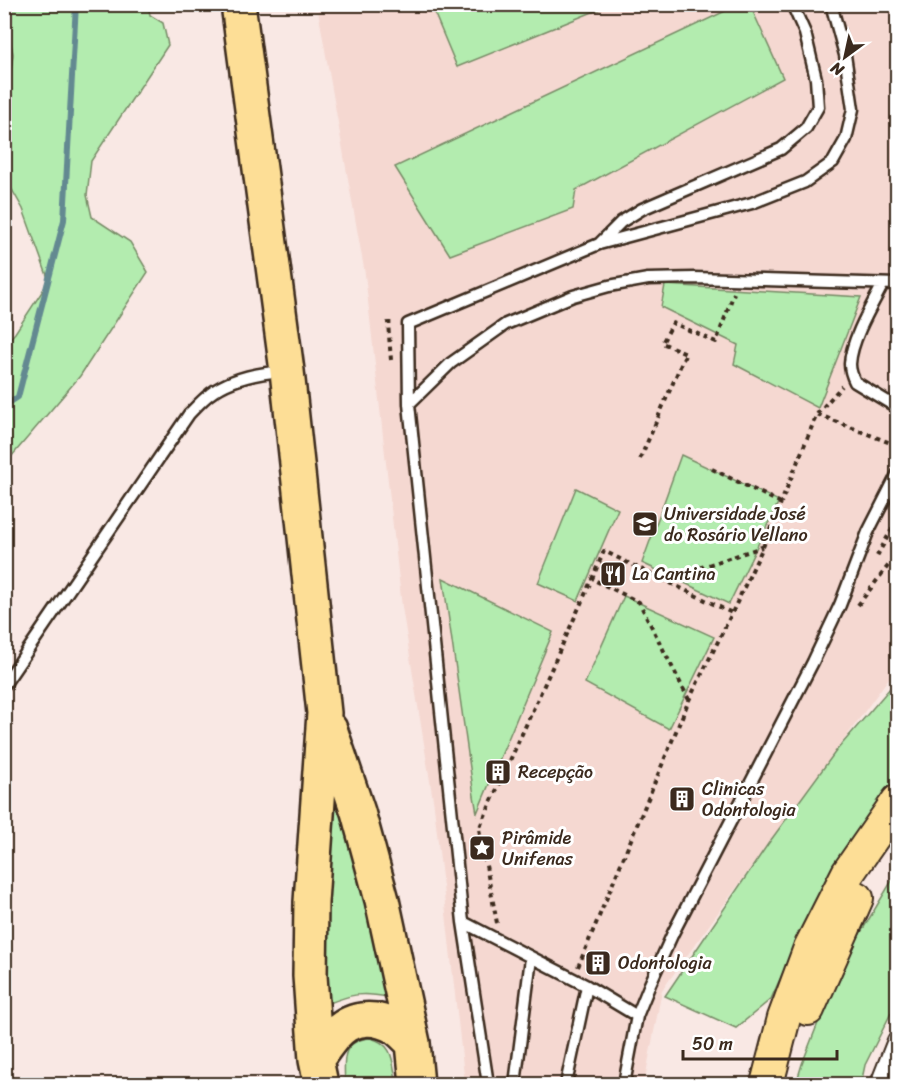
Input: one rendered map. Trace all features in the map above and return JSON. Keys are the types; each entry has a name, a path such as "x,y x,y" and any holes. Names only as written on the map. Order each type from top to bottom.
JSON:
{"highway":[{"path":"238,4 287,371 324,713 311,902 310,975 319,1072"},
{"path":"324,713 358,812 382,900 413,1043 417,1084"},
{"path":"319,1072 335,1035 348,1024 365,1018 396,1028 413,1043"}],"main road":[{"path":"767,1084 784,1018 810,948 848,873 897,801"},
{"path":"785,1084 804,1018 865,882 897,834"}],"street":[{"path":"880,1084 897,1041"}],"lane":[{"path":"599,244 621,222 642,209 781,149 806,128 818,107 816,79 805,33 792,4"},
{"path":"488,1084 462,922 409,404 408,324 599,244 752,203 805,182 833,162 846,139 853,109 845,55 831,4"},
{"path":"409,404 451,363 506,324 573,296 609,286 648,279 694,278 897,284"},
{"path":"883,284 856,340 850,365 851,375 860,386 897,408"},
{"path":"4,685 189,414 211,393 237,379 287,371"},
{"path":"624,1084 637,1016 673,933 813,662 840,605 868,532 897,473"},
{"path":"462,922 588,986 637,1016"},
{"path":"516,1084 531,958"},
{"path":"566,1084 588,986"}],"path":[{"path":"640,459 686,353 662,342 673,323 716,342 739,278"},
{"path":"577,969 689,700 763,547 817,414 851,375"},
{"path":"817,414 897,446"},
{"path":"712,469 782,503"},
{"path":"661,579 763,547"},
{"path":"497,924 479,829 604,551 732,613"},
{"path":"592,579 639,602 689,700"}],"shaded area":[{"name":"Universidade José do Rosário Vellano","path":"317,5 897,5 897,667 662,990 644,1084 465,1084 434,806 402,607 365,274"}],"green space":[{"path":"5,4 148,5 150,15 163,23 168,45 91,161 87,195 92,217 130,242 148,272 80,376 5,464 5,344 15,333 49,281 23,209 6,179 9,89 13,54 9,33 5,30"},
{"path":"431,5 610,5 457,67"},
{"path":"738,5 750,5 783,78 576,190 573,209 450,255 395,167"},
{"path":"665,285 861,297 818,408 734,364 738,345 661,307"},
{"path":"681,455 779,501 729,604 642,563"},
{"path":"576,488 618,509 578,601 538,583"},
{"path":"443,578 553,632 477,813 474,796"},
{"path":"624,596 714,637 669,729 585,683"},
{"path":"897,680 897,789 797,941 771,999 736,1028 665,996 768,844 836,751"},
{"path":"331,770 385,962 388,997 357,995 327,1004 320,965"},
{"path":"897,872 897,1001 865,1065 861,1084 796,1084 839,969"},
{"path":"370,1038 384,1045 391,1055 397,1084 345,1084 345,1060 349,1048 353,1043"}],"waterway":[{"path":"4,406 18,397 64,220 76,4"}],"place":[{"name":"Universidade José do Rosário Vellano","path":"645,524"},
{"name":"La Cantina","path":"613,574"},
{"name":"Recepção","path":"498,772"},
{"name":"Clinicas Odontologia","path":"682,799"},
{"name":"Pirâmide Unifenas","path":"482,848"},
{"name":"Odontologia","path":"598,963"}]}
